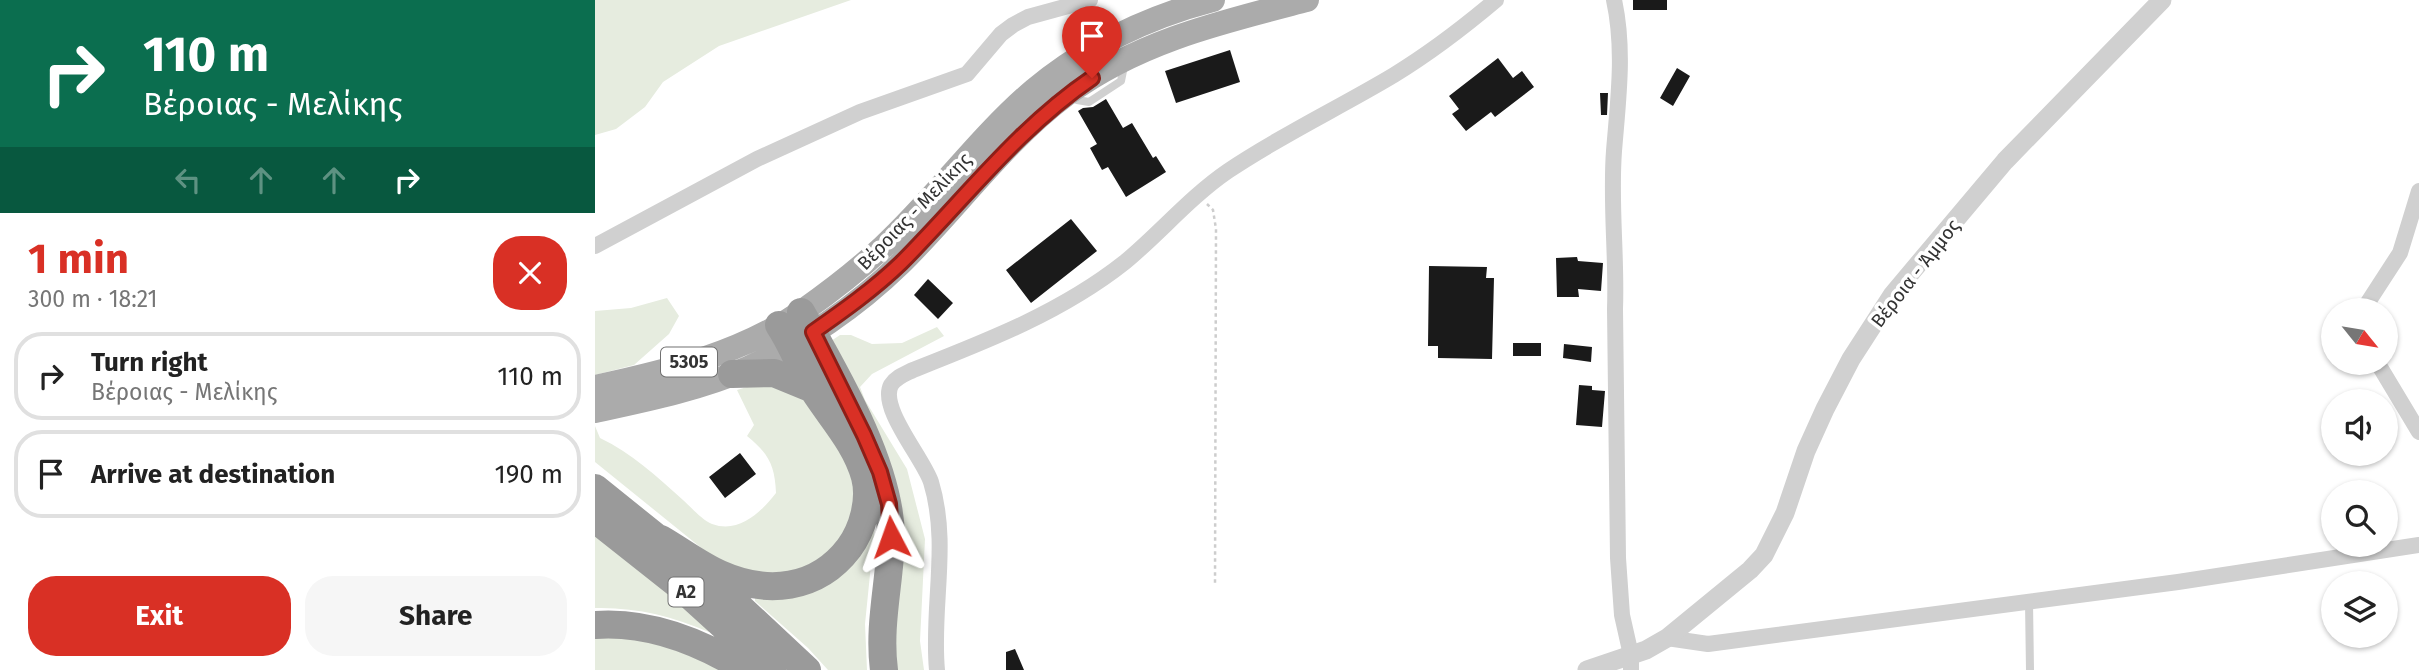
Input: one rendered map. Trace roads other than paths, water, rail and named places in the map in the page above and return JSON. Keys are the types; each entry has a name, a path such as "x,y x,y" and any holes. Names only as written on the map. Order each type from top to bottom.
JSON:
{"highway":[{"path":"660,539 718,573 743,583 773,586 816,578 835,565 851,545 863,522 865,478 839,425 813,389 796,329"},
{"path":"796,329 864,435 880,472 889,504 891,537 881,646 884,670"},
{"path":"732,374 773,373 813,389"},
{"name":"Α2","path":"595,488 717,586 807,670"},
{"name":"Α2","path":"595,519 676,583 772,670"},
{"path":"595,625 633,627 687,639 746,670"}],"main road":[{"name":"Βέροιας - Μελίκης","path":"595,387 796,329 884,247 989,132 1054,75 1101,44 1136,26 1213,0"},
{"name":"Βέροιας - Μελίκης","path":"595,411 732,374 796,329 874,286 899,265 1005,150 1067,94 1124,59 1167,39 1307,0"}],"street":[{"path":"595,246 769,154 860,112 967,74 1013,24 1028,17 1090,0"},
{"path":"937,670 935,643 941,559 931,483 921,459 908,441 889,403 892,384 898,377 913,370 1034,320 1079,293 1124,262 1199,193 1263,148 1394,75 1430,52 1496,0"},
{"path":"1614,0 1619,19 1621,75 1614,152 1613,206 1616,269 1618,558 1622,615 1631,663"},
{"name":"Βέροια - Άμμος","path":"1587,670 1631,663 1646,650 1667,638 1750,570 1764,555 1786,513 1806,451 1825,409 1851,359 1893,294 2005,161 2162,0"},
{"path":"2371,298 2400,253 2419,191"},
{"path":"2385,375 2419,432"},
{"path":"1667,638 1708,644 2029,602 2419,545"}],"lane":[{"path":"2029,602 2030,670"}]}
